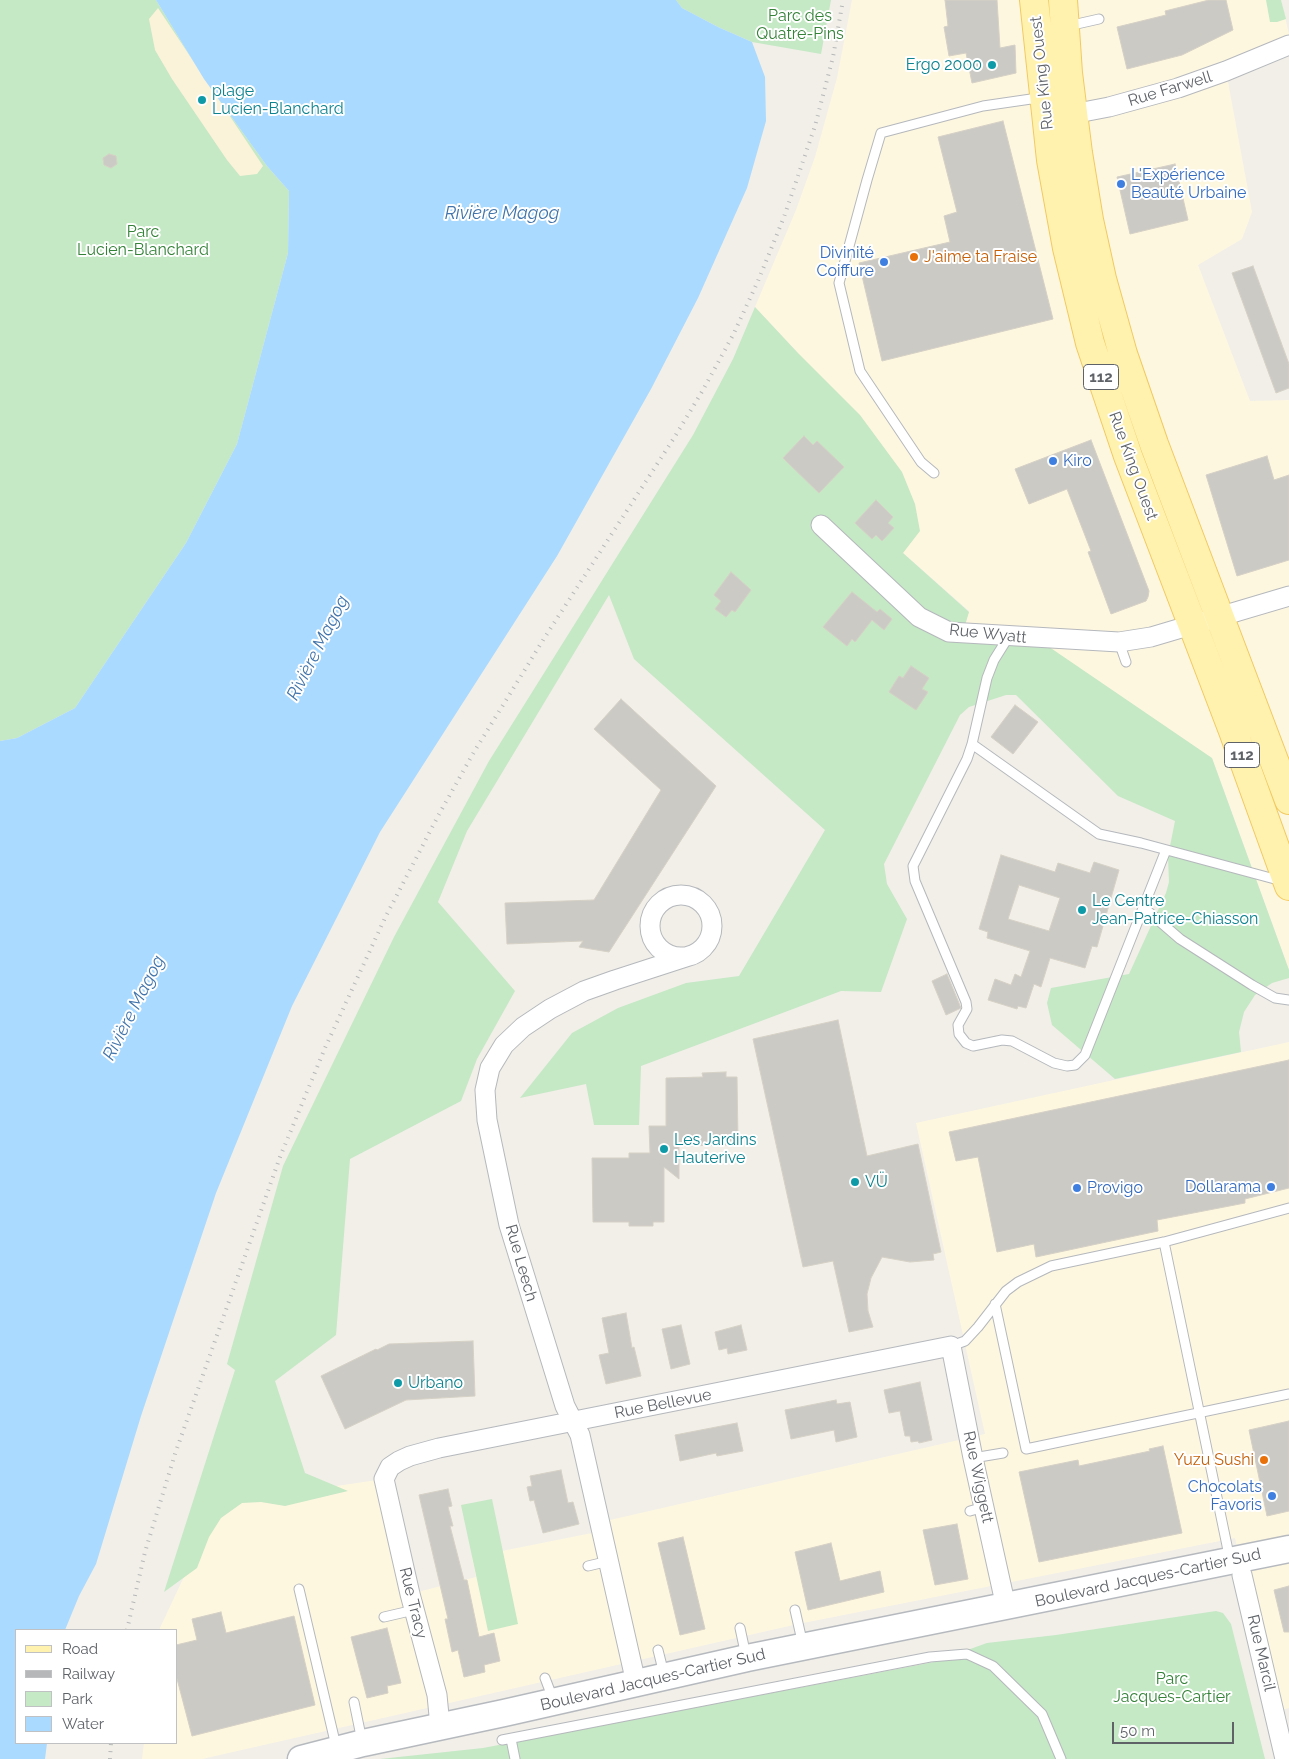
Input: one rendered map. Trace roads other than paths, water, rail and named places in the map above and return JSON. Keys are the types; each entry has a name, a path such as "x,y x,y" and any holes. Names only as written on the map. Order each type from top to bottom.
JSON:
{"main road":[{"name":"Rue King Ouest","path":"1034,0 1051,160 1067,248 1090,343 1128,456 1288,884"},
{"name":"Rue King Ouest","path":"1064,0 1073,114 1089,220 1102,279 1123,354 1154,444 1287,789"},
{"name":"Boulevard Jacques-Cartier Sud","path":"301,1759 363,1743 747,1658 995,1608 1006,1607 1041,1615 1236,1569 1289,1549"},
{"name":"Boulevard Jacques-Cartier Sud","path":"1236,1569 1289,1566"}],"street":[{"name":"Rue Farwell","path":"1045,110 1073,114 1178,88 1226,71 1289,44"},
{"name":"Rue Wyatt","path":"821,525 919,617 949,632 1118,642 1151,637 1289,596"},
{"name":"Rue Leech","path":"636,1684 609,1561 594,1473 580,1435 565,1406 509,1225 487,1120 485,1090 490,1068 504,1045 523,1027 584,991 692,955"},
{"name":"Rue Bellevue","path":"384,1479 390,1467 410,1456 439,1448 951,1346"},
{"name":"Rue Wiggett","path":"951,1346 973,1458 977,1509 1006,1607"},
{"name":"Rue Tracy","path":"384,1479 414,1610 437,1694 440,1726"},
{"name":"Rue Marcil","path":"1236,1569 1285,1759"}],"lane":[{"path":"1065,27 1099,19"},
{"path":"934,473 921,462 860,371 839,283 881,133 983,106 1032,99 1045,110"},
{"path":"1009,636 994,660 987,678 967,759 913,866 913,873 966,1002 967,1009 958,1025 959,1034 966,1043 973,1046 1002,1040 1012,1041 1054,1063 1067,1066 1076,1065 1086,1055 1166,850"},
{"path":"1118,642 1126,662"},
{"path":"972,744 1099,834 1166,850 1288,884"},
{"path":"1143,907 1180,939 1252,985 1275,998 1289,1000"},
{"path":"951,1346 965,1341 1006,1291 1018,1282 1050,1266 1164,1242 1289,1208"},
{"path":"1164,1242 1236,1569"},
{"path":"995,1304 1026,1449 1289,1394"},
{"path":"973,1458 1003,1453"},
{"path":"588,1566 609,1561"},
{"path":"299,1589 337,1749"},
{"path":"384,1617 414,1610"},
{"path":"795,1610 803,1647"},
{"path":"740,1628 747,1658"},
{"path":"658,1650 664,1677"},
{"path":"515,1759 506,1740 911,1660 967,1654 993,1666 1042,1714 1061,1759"},
{"path":"545,1678 554,1702"},
{"path":"354,1702 363,1743"}],"water":[{"name":"Rivière Magog","path":"156,0 676,0 682,8 752,42 765,77 766,121 747,188 698,298 651,389 557,556 380,832 292,1006 216,1193 141,1416 96,1564 79,1596 65,1629 15,1629 15,1744 47,1744 45,1759 0,1759 0,741 17,738 75,708 186,543 237,444 288,253 289,191 267,166 204,79"}],"railway":[{"path":"127,1629 145,1552 175,1454 280,1157 325,1048 385,918 474,752 545,637 674,438 733,335 758,281 784,217 815,126 833,57 843,0"},
{"path":"110,1759 111,1744"}],"place":[{"name":"Ergo 2000","path":"992,65"},
{"name":"plage Lucien-Blanchard","path":"202,100"},
{"name":"L'Expérience Beauté Urbaine","path":"1121,184"},
{"name":"J'aime ta Fraise","path":"914,257"},
{"name":"Divinité Coiffure","path":"884,262"},
{"name":"Kiro","path":"1053,461"},
{"name":"Le Centre Jean-Patrice-Chiasson","path":"1082,910"},
{"name":"Les Jardins Hauterive","path":"664,1149"},
{"name":"VÜ","path":"855,1182"},
{"name":"Dollarama","path":"1271,1187"},
{"name":"Provigo","path":"1077,1188"},
{"name":"Urbano","path":"398,1383"},
{"name":"Yuzu Sushi","path":"1264,1460"},
{"name":"Chocolats Favoris","path":"1272,1496"}],"park label":[{"name":"Parc des Quatre-Pins","path":"800,25"},
{"name":"Parc Lucien-Blanchard","path":"143,241"},
{"name":"Parc Jacques-Cartier","path":"1172,1688"}]}
